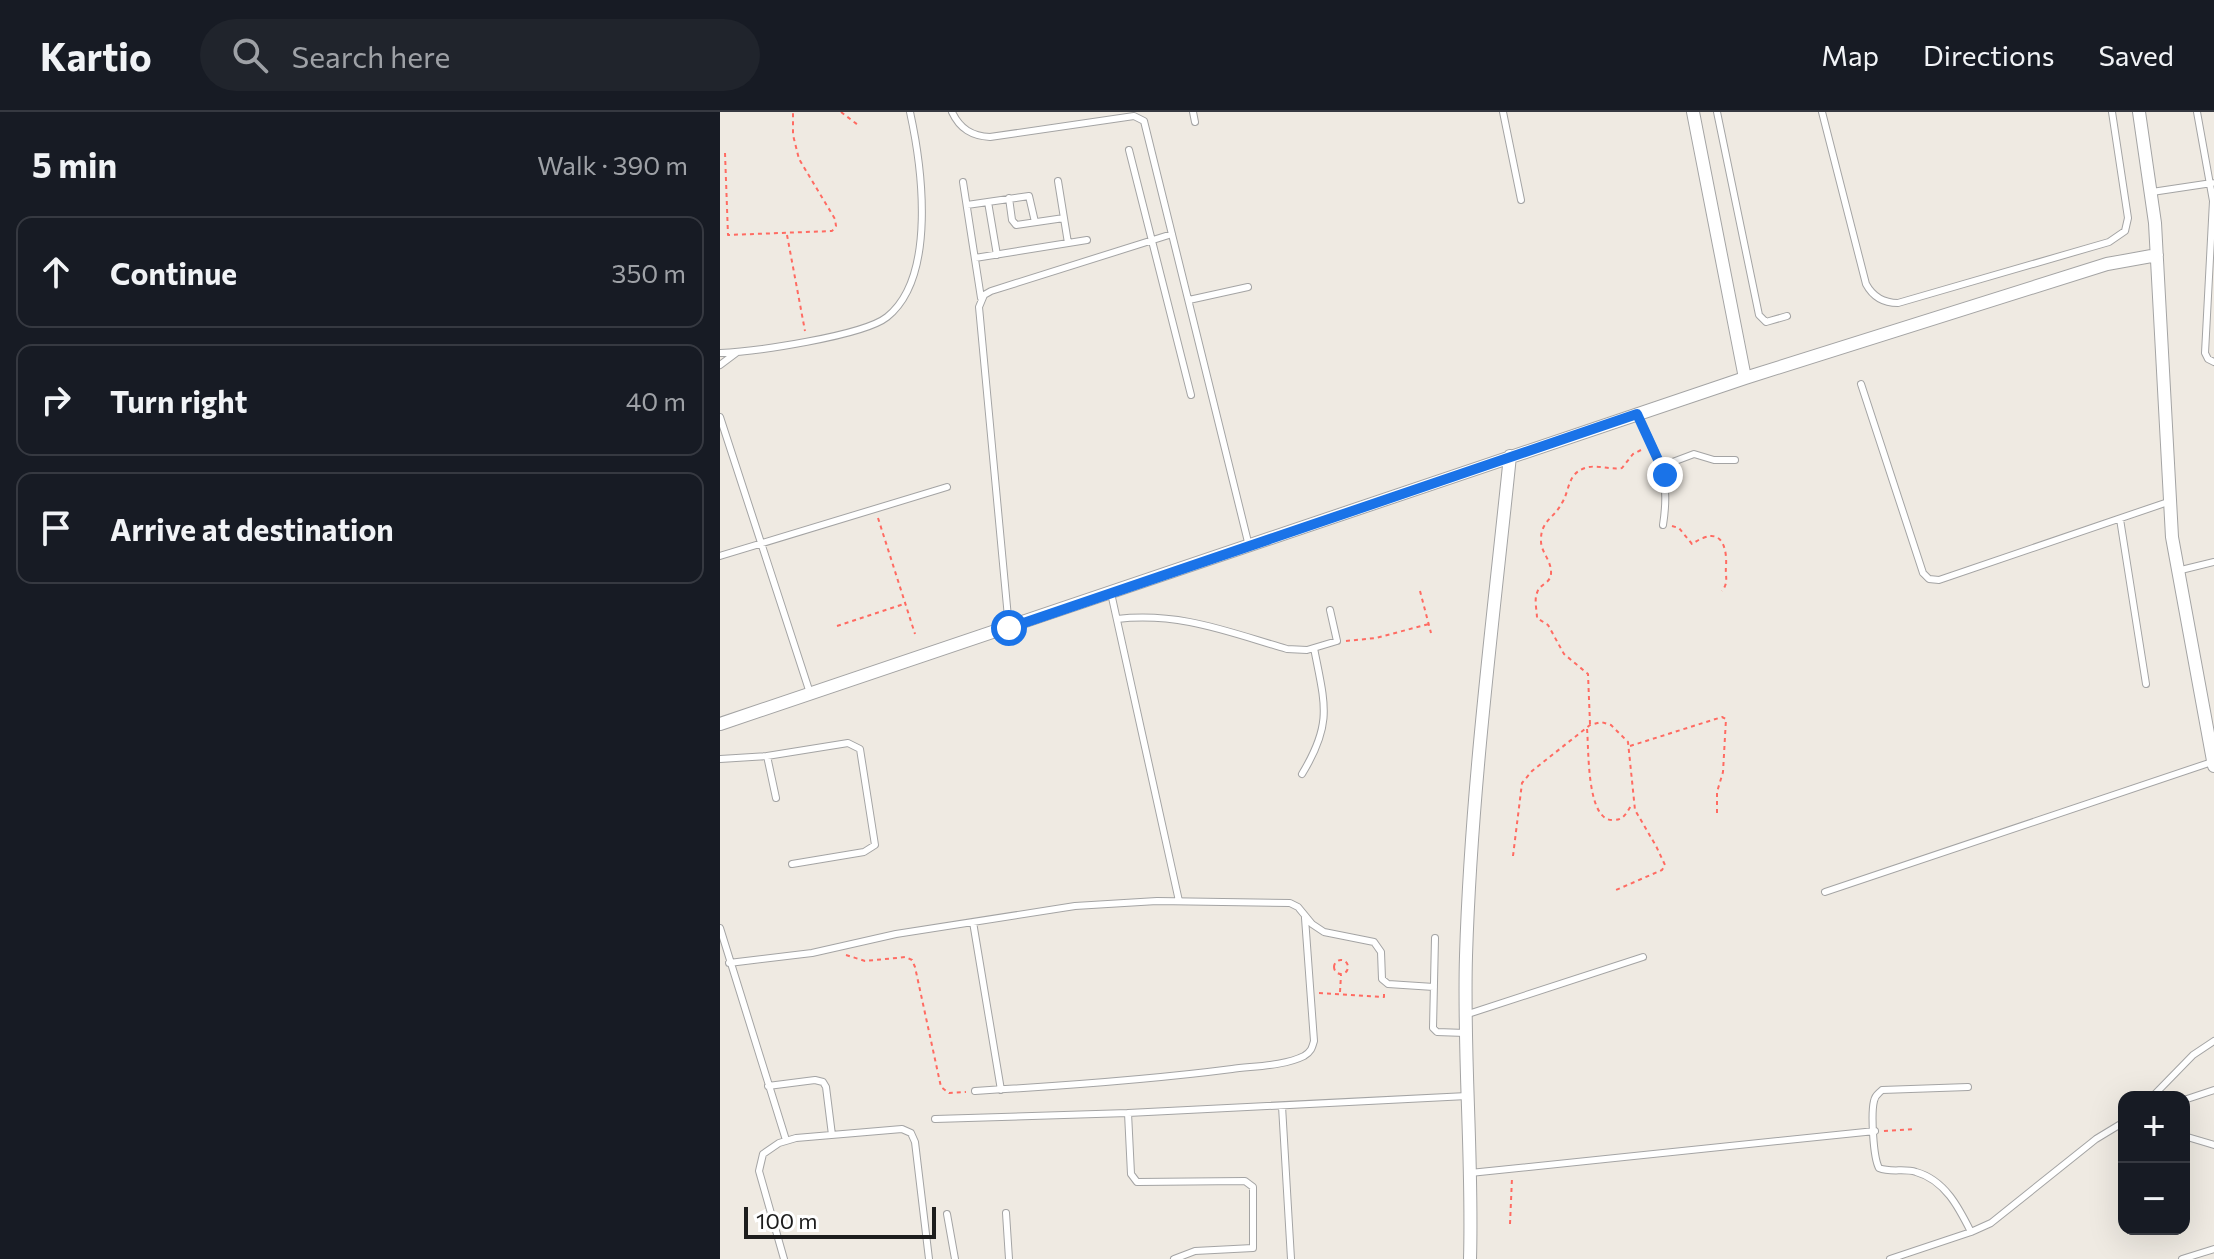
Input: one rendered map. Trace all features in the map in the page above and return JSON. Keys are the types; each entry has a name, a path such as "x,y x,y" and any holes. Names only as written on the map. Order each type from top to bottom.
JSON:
{"street":[{"path":"1693,112 1745,378"},
{"path":"2139,112 2152,192 2157,255 2168,502 2177,571 2213,759"},
{"path":"720,724 1745,378 2107,264 2157,255"},
{"path":"1470,1259 1465,1033 1469,902 1484,712 1510,456"}],"lane":[{"path":"720,353 873,326 896,309 907,291 916,260 921,224 922,186 910,112"},
{"path":"952,112 958,123 969,132 990,137 1137,114 1146,124 1249,546"},
{"path":"1193,112 1195,122"},
{"path":"1503,112 1521,200"},
{"path":"1717,112 1759,315 1766,322 1787,316"},
{"path":"1822,112 1866,284 1875,297 1898,303 2109,242 2120,235 2128,218 2112,112"},
{"path":"2197,112 2213,183 2205,353 2214,362"},
{"path":"1129,150 1191,395"},
{"path":"1058,181 1068,243"},
{"path":"963,182 981,298 979,307 1009,628"},
{"path":"2152,192 2213,183"},
{"path":"967,205 1025,196 1031,198 1035,222"},
{"path":"1009,198 1014,223 1064,218"},
{"path":"988,202 997,255"},
{"path":"981,298 991,291 1172,234"},
{"path":"975,258 1087,240"},
{"path":"1189,300 1248,287"},
{"path":"720,365 739,352"},
{"path":"1861,384 1923,573 1929,579 1939,580 2168,502"},
{"path":"1637,414 1662,466 1667,495 1663,525"},
{"path":"720,417 810,693"},
{"path":"1662,466 1694,454 1714,460 1735,460"},
{"path":"720,556 947,487"},
{"path":"2120,519 2146,684"},
{"path":"2177,571 2214,562"},
{"path":"1111,593 1179,901"},
{"path":"1117,619 1153,617 1201,622 1287,649 1314,648 1337,641 1330,610"},
{"path":"1302,774 1317,749 1325,717 1314,648"},
{"path":"720,759 767,756 848,743 857,746 861,753 875,845 864,852 792,864"},
{"path":"767,756 776,798"},
{"path":"1825,892 2213,759"},
{"path":"729,963 784,958 896,934 1075,906 1179,901 1290,903 1324,932 1371,940 1378,945 1385,983 1434,987"},
{"path":"975,1091 1163,1077 1292,1060 1306,1055 1314,1045 1305,915"},
{"path":"973,922 1001,1090"},
{"path":"720,928 786,1140"},
{"path":"1435,938 1435,1030 1465,1033"},
{"path":"1465,1015 1643,957"},
{"path":"2158,1091 2193,1055 2214,1041"},
{"path":"768,1086 815,1080 823,1082 832,1135"},
{"path":"1968,1087 1882,1090 1874,1101 1875,1161 1885,1171 1914,1171 1933,1180 1959,1206 1971,1232"},
{"path":"2190,1098 2214,1090"},
{"path":"935,1119 1467,1096"},
{"path":"1282,1106 1291,1259"},
{"path":"1128,1113 1131,1174 1137,1182 1245,1181 1253,1187 1253,1248 1195,1251 1174,1259"},
{"path":"1890,1259 1971,1232 2001,1216 2081,1150 2118,1126"},
{"path":"784,1259 761,1181 759,1164 766,1150 786,1140 902,1129 911,1133 915,1142 929,1259"},
{"path":"1470,1173 1875,1131"},
{"path":"2190,1138 2214,1145"},
{"path":"1006,1213 1009,1259"},
{"path":"947,1214 955,1259"},
{"path":"2182,1259 2214,1249"}],"path":[{"path":"725,153 728,235 832,231 837,222 799,159 793,135 793,112"},
{"path":"841,112 858,125"},
{"path":"787,234 807,340"},
{"path":"1633,803 1625,815 1616,820 1606,820 1598,813 1593,801 1588,674 1564,654 1548,625 1537,618 1536,595 1548,582 1551,572 1541,547 1542,531 1547,520 1563,502 1568,484 1579,471 1590,467 1622,468 1633,454 1651,445"},
{"path":"876,509 915,634"},
{"path":"1663,525 1679,528 1692,544 1707,536 1723,543 1727,552 1727,581 1722,591"},
{"path":"1420,591 1431,633"},
{"path":"837,626 905,603"},
{"path":"1337,641 1367,640 1429,624"},
{"path":"1629,746 1722,717 1726,719 1717,814"},
{"path":"1513,856 1522,783 1532,771 1588,726 1601,722 1611,725 1626,738 1633,803 1638,818 1665,865 1662,870 1616,890"},
{"path":"837,948 859,960 906,957 912,960 941,1087 949,1093 975,1091"},
{"path":"1340,994 1341,973"},
{"path":"1310,993 1384,997 1385,983"},
{"path":"1875,1131 1914,1129"},
{"path":"1510,1224 1512,1169"}],"route":[{"path":"1009,628 1637,414 1665,475"}]}
